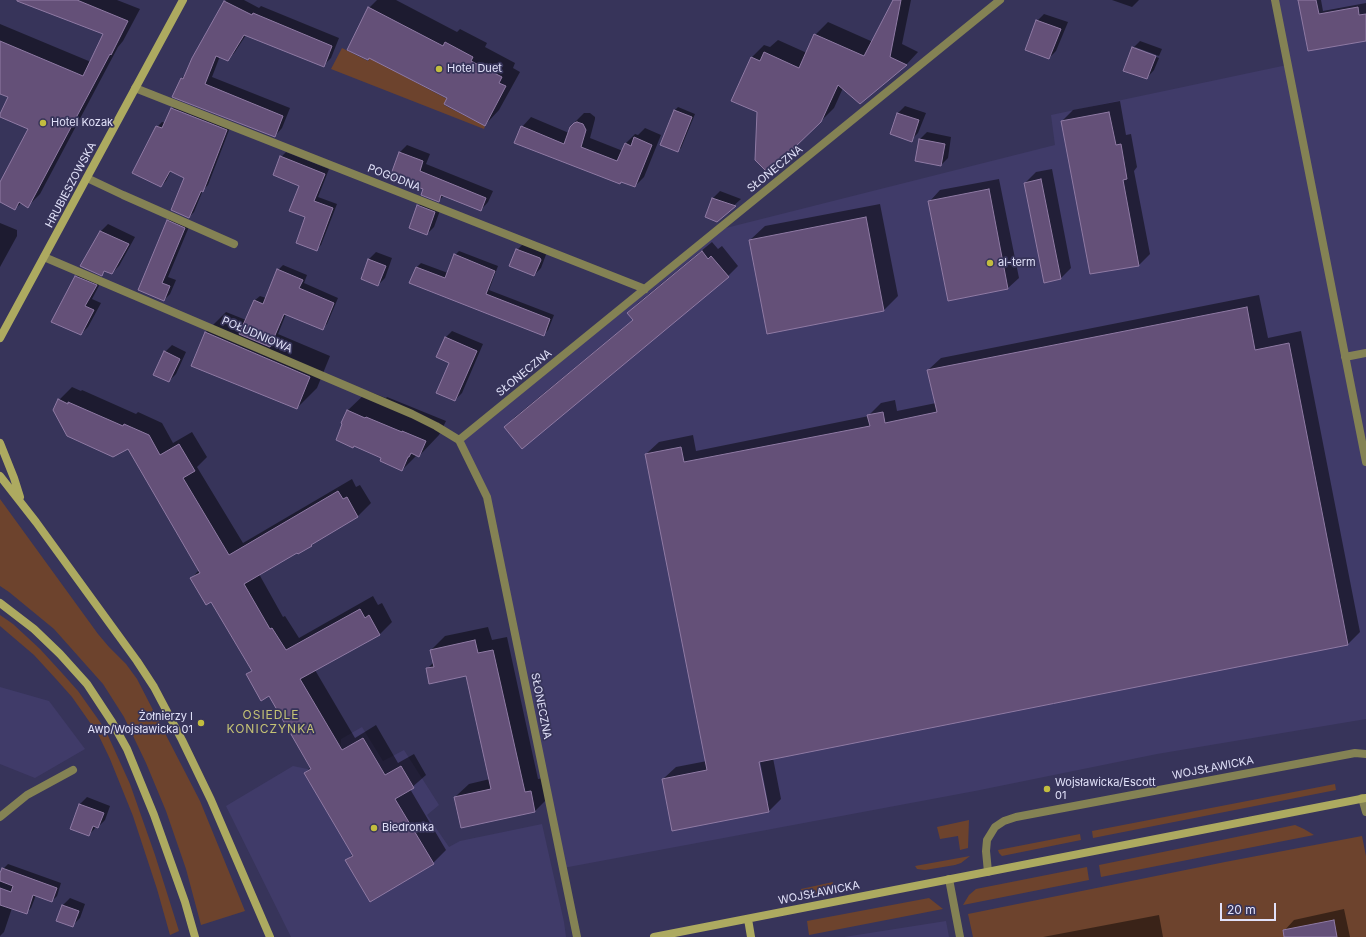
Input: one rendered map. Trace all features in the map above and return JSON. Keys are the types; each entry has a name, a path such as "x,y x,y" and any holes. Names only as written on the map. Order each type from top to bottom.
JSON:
{"main road":[{"name":"HRUBIESZOWSKA","path":"0,338 183,0"},
{"path":"0,443 22,503"},
{"path":"0,476 22,503 137,661 162,702 211,800 270,937"},
{"path":"0,603 34,629 60,654 87,684 112,722 127,749 154,815 185,902 195,937"},
{"name":"WOJSŁAWICKA","path":"654,937 1364,798"},
{"path":"748,919 751,937"}],"street":[{"name":"SŁONECZNA","path":"577,937 487,497 459,440 1000,0"},
{"path":"1275,0 1366,462"},
{"name":"POGODNA","path":"135,88 645,289"},
{"path":"87,178 234,244"},
{"name":"POŁUDNIOWA","path":"44,257 412,414 459,440"},
{"path":"1345,357 1366,353"},
{"name":"WOJSŁAWICKA","path":"988,872 986,851 987,840 995,827 1004,821 1016,817 1355,753 1366,754"},
{"path":"0,817 27,795 73,770"},
{"path":"1364,798 1366,812"},
{"path":"949,879 960,937"}],"shaded area":[{"path":"1275,0 1366,0 1366,719 1157,754 975,791 563,868 491,515 459,440 718,230 1055,145 1051,115 1287,65"},
{"path":"342,48 368,61 370,58 447,99 444,105 485,126 484,129 331,69"},
{"path":"0,499 98,634 126,664 137,679 200,801 245,911 201,925 186,869 166,811 146,763 124,717 103,684 54,629 0,586"},
{"path":"0,615 13,624 40,649 78,691 105,729 130,784 155,855 179,931 170,935 157,889 133,816 110,759 98,734 72,697 56,679 34,655 0,626"},
{"path":"0,687 49,701 85,749 35,778 0,764"},
{"path":"362,727 383,761 404,750 439,805 427,815 449,847 460,841 542,824 566,937 291,937 226,806 293,766 317,771 341,757 341,739"},
{"path":"1335,784 1336,790 1093,838 1092,831"},
{"path":"969,820 968,848 960,850 958,836 940,839 937,827"},
{"path":"1295,825 1314,835 1101,877 1099,865"},
{"path":"1080,834 1081,840 1002,856 998,850"},
{"path":"1362,836 1366,856 1366,937 973,937 968,914"},
{"path":"970,856 961,863 955,865 925,870 917,869 915,866"},
{"path":"1087,867 1089,880 963,905 969,895 976,889"},
{"path":"833,882 832,885 824,892 802,896 801,889"},
{"path":"929,898 943,909 809,935 807,921"},
{"path":"946,921 949,937 844,937"}],"building":[{"name":"Hotel Kozak","path":"17,0 77,0 128,21 28,208 19,202 15,210 0,202 0,182 28,129 0,117 8,97 0,94 0,41 83,76 103,34"},
{"path":"893,0 901,0 890,57 907,65 860,104 838,85 821,122 768,173 755,160 757,112 731,101 751,57 760,61 764,52 799,68 814,34 864,56"},
{"path":"1298,0 1316,0 1319,14 1358,7 1359,15 1366,14 1366,41 1308,51"},
{"path":"224,1 252,15 253,13 332,46 324,67 244,35 228,61 216,56 205,84 283,116 275,137 172,97"},
{"name":"Hotel Duet","path":"368,7 443,46 445,42 473,57 471,61 502,77 499,83 506,86 485,126 444,104 447,98 369,58 368,60 347,50"},
{"path":"1036,20 1061,29 1049,59 1025,50"},
{"path":"1132,47 1156,56 1147,79 1123,71"},
{"path":"171,108 227,130 203,192 201,191 189,218 171,210 184,178 170,171 161,187 132,173 156,126 162,128"},
{"path":"674,110 692,117 678,152 660,145"},
{"path":"1109,112 1116,145 1121,144 1127,179 1123,180 1139,266 1090,274 1061,121"},
{"path":"897,113 919,120 912,142 890,134"},
{"path":"577,122 583,124 586,130 581,147 617,161 625,143 631,146 634,137 652,145 635,187 621,182 620,184 514,143 521,126 564,144 570,127"},
{"path":"919,139 945,144 941,166 915,161"},
{"path":"399,152 423,161 420,171 486,198 481,211 441,195 439,202 421,195 423,189 390,177"},
{"path":"280,156 325,174 314,201 333,208 317,251 296,243 305,217 289,211 299,186 273,175"},
{"path":"1041,179 1061,279 1044,283 1024,183"},
{"path":"989,189 1008,289 948,301 928,201"},
{"path":"712,198 736,206 717,222 705,217"},
{"path":"417,205 435,212 427,235 409,228"},
{"path":"866,217 884,311 767,334 749,240"},
{"path":"167,220 185,228 162,283 170,286 164,301 138,290"},
{"path":"100,231 129,244 112,274 104,271 102,276 80,266"},
{"path":"516,249 540,258 541,260 534,276 509,266"},
{"path":"702,251 708,259 711,256 729,277 522,449 504,427 633,320 627,313"},
{"path":"454,254 495,271 486,294 550,319 544,336 409,283 416,267 445,278"},
{"path":"368,259 386,266 378,286 361,279"},
{"path":"277,269 303,280 299,288 334,303 323,330 284,314 270,347 239,334 254,300 263,304"},
{"path":"75,276 97,285 85,306 94,310 81,335 51,322"},
{"path":"1247,307 1255,350 1289,343 1348,645 759,762 769,812 672,831 662,779 707,770 645,454 681,447 684,462 870,426 867,415 883,412 885,423 937,412 927,370"},
{"path":"205,332 310,377 297,409 191,366"},
{"path":"445,337 477,351 455,401 436,393 449,363 436,357"},
{"path":"164,351 180,359 169,382 153,375"},
{"path":"58,399 149,435 160,455 179,444 195,471 183,478 229,555 338,491 343,499 347,497 358,517 311,545 312,546 298,554 297,553 244,584 270,629 272,628 286,650 360,609 365,618 369,615 380,635 300,679 342,750 363,738 385,775 401,766 414,788 395,799 434,864 370,902 345,860 353,856 304,773 311,769 269,696 261,701 246,674 252,671 211,602 206,605 190,578 200,573 128,449 113,457 67,436 53,410"},
{"path":"347,410 426,441 419,457 411,453 402,471 380,461 381,458 336,440"},
{"path":"475,640 478,653 493,650 525,792 531,791 535,812 461,828 454,797 491,789 466,676 429,684 426,668 434,667 430,650"},
{"path":"79,804 104,813 98,828 93,826 89,836 70,829"},
{"path":"2,868 57,888 52,902 33,895 27,914 0,905 0,888 11,892 13,886 0,881 0,873"},
{"path":"62,905 79,911 73,927 56,921"},
{"path":"1334,920 1337,937 1284,937 1283,930"}],"place":[{"name":"Hotel Duet","path":"439,69"},
{"name":"Hotel Kozak","path":"43,123"},
{"name":"al-term","path":"990,263"},
{"name":"Żołnierzy I Awp/Wojsławicka 01","path":"201,723"},
{"name":"Wojsławicka/Escott 01","path":"1047,789"},
{"name":"Biedronka","path":"374,828"}],"district":[{"name":"OSIEDLE KONICZYNKA","path":"271,722"}]}
